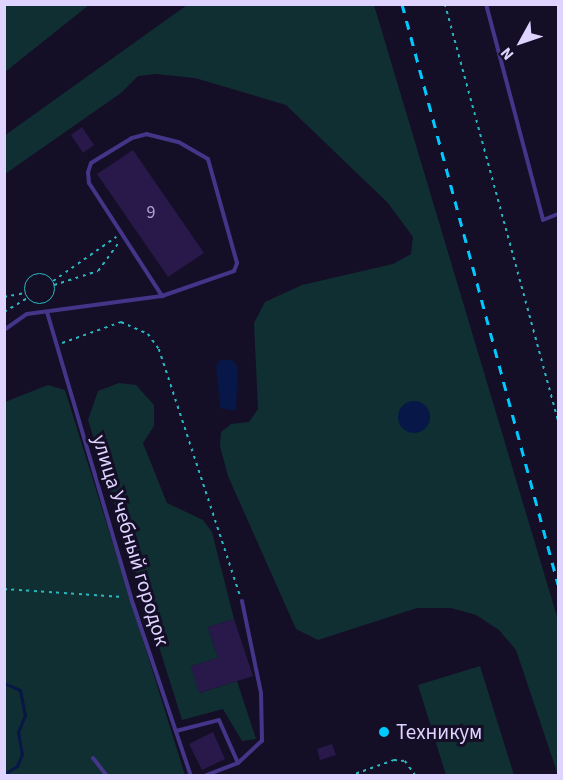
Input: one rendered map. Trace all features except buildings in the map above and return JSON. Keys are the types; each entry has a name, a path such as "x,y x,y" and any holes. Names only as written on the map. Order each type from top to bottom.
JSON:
{"lane":[{"path":"486,4 543,220 558,214"},
{"path":"4,330 27,314 162,296 234,271 237,263 208,159 178,142 147,134 132,138 91,164 89,183 162,296"},
{"name":"улица Учебный городок","path":"46,312 131,598 191,776"},
{"path":"204,776 238,763 256,751 263,729 261,693 242,601"},
{"path":"176,731 219,720 238,763"},
{"path":"93,758 107,776"}],"path":[{"path":"445,4 558,420"},
{"path":"53,281 121,233"},
{"path":"54,285 98,271 114,252 121,233"},
{"path":"4,312 27,298 46,303 54,285 53,281 45,275 32,276 25,293 27,298"},
{"path":"4,297 25,293"},
{"path":"57,345 121,322 148,334 159,349 242,601"},
{"path":"4,589 131,598"},
{"path":"349,776 393,760 405,761 416,776"}],"green space":[{"path":"5,4 89,4 89,5 5,72"},
{"path":"187,5 374,5 558,620 558,775 516,650 499,630 476,615 451,608 417,608 318,640 296,629 228,476 220,446 221,432 231,424 249,422 258,409 254,323 265,302 302,285 393,264 411,254 413,237 388,203 286,105 195,78 156,74 138,76 121,93 5,174 4,136"},
{"path":"119,383 136,385 154,405 154,426 143,443 167,503 203,520 212,532 234,619 208,627 218,658 191,666 200,693 237,681 256,739 242,741 223,709 182,720 88,420 98,391"},
{"path":"48,385 65,390 185,775 5,776 5,402"},
{"path":"480,666 514,775 446,775 418,685"}],"water":[{"path":"220,360 232,360 238,366 236,411 220,408 216,366"},
{"path":"414,401 425,406 430,417 425,428 414,433 403,428 398,417 403,406"}],"waterway":[{"path":"4,683 20,690 25,715 18,732 22,754 17,766 4,774"}],"railway":[{"path":"402,4 558,584"}],"place":[{"name":"Техникум","path":"384,732"}]}
